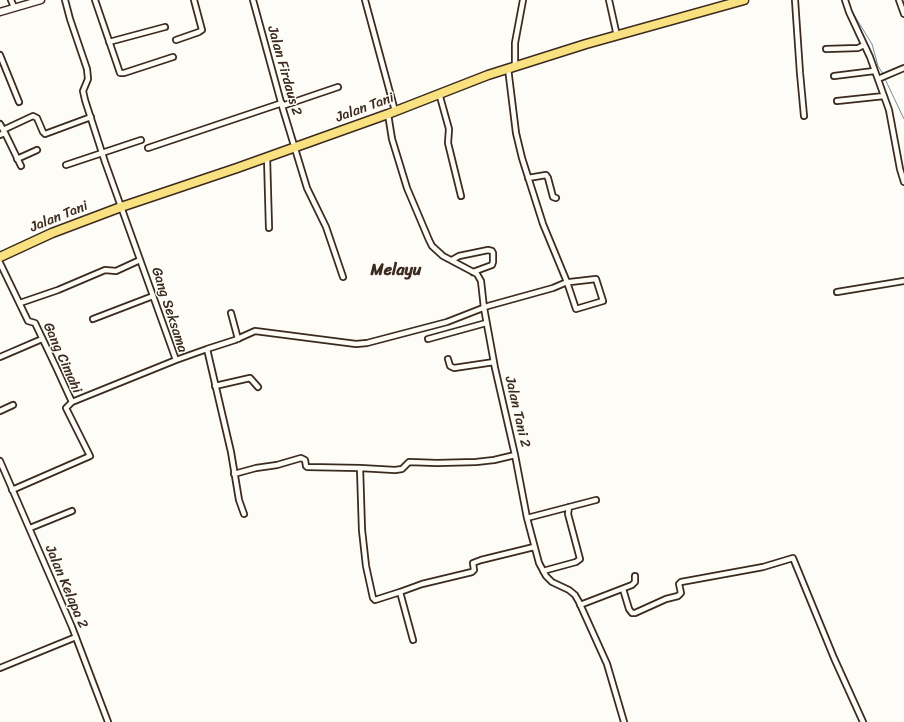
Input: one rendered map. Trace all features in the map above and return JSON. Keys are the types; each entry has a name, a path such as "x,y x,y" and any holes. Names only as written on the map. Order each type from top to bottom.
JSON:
{"highway":[{"name":"Jalan Tani","path":"0,257 52,233 121,207 296,147 512,67 586,44 744,0"}],"street":[{"path":"11,0 14,7"},
{"path":"0,12 41,0"},
{"name":"Gang Seksama","path":"65,0 87,69 88,79 83,93 121,207 176,360 72,402"},
{"path":"95,0 119,71 122,74 173,57"},
{"path":"176,40 202,30 194,0"},
{"name":"Jalan Firdaus 2","path":"253,0 307,188 326,227 343,277"},
{"path":"365,0 392,112 392,139 407,188 428,240 436,251 473,272 492,264 493,258 492,251 488,250 460,256 452,260"},
{"path":"176,360 238,339 255,330 356,344 367,343 447,322 484,308 553,288 567,282 596,280 603,301 576,309 567,282 548,239 528,178 516,133 512,67 523,0"},
{"path":"609,0 616,36"},
{"path":"795,0 804,116"},
{"path":"845,0 874,70 882,77 884,96 904,182"},
{"path":"899,0 904,14"},
{"path":"109,42 165,27"},
{"path":"826,49 858,48 864,45"},
{"path":"0,55 19,102"},
{"path":"882,77 904,68"},
{"path":"834,76 874,70"},
{"path":"148,148 338,87"},
{"path":"439,93 448,125 448,143 461,196"},
{"path":"837,102 884,96"},
{"path":"3,133 33,116 37,118 45,134 91,117"},
{"path":"0,124 3,133 21,166"},
{"path":"66,165 141,140"},
{"path":"17,159 37,150"},
{"path":"267,157 269,228"},
{"path":"528,178 546,175 553,197 556,198"},
{"path":"20,303 58,290 105,270 116,271 140,260"},
{"name":"Gang Cimahi","path":"0,263 28,321 35,323 56,367 72,402 66,408 90,456 12,490"},
{"name":"Jalan Tani 2","path":"473,272 477,274 481,282 486,323 534,547 546,576 552,582 569,590 575,595 607,664 624,722"},
{"path":"837,292 904,281"},
{"path":"93,319 153,296"},
{"path":"231,313 238,339"},
{"path":"428,338 486,323"},
{"path":"0,357 42,339"},
{"path":"207,349 239,500 244,514"},
{"path":"448,359 450,366 454,368 494,362"},
{"path":"215,386 250,378 258,387"},
{"path":"0,411 13,405"},
{"path":"234,474 256,468 279,465 301,458 304,460 307,467 400,470 409,462 437,464 476,462 494,460 515,455"},
{"name":"Jalan Kelapa 2","path":"0,461 76,637 108,722"},
{"path":"360,468 362,530 366,566 373,598 375,600 428,582 472,572 474,570 473,564 475,562 534,547"},
{"path":"527,518 596,500"},
{"path":"543,571 576,562 580,559 569,517 569,507"},
{"path":"30,528 72,512"},
{"path":"623,589 629,609 632,613 635,613 666,599 678,596 681,593 679,584 683,582 763,567 793,558 834,658 863,722"},
{"path":"580,605 632,585 635,582 635,576"},
{"path":"400,592 413,640"},
{"path":"0,668 76,637"}],"waterway":[{"path":"851,10 872,44 878,66 883,74"},
{"path":"885,79 904,119"}],"district":[{"name":"Melayu","path":"396,271"}]}
